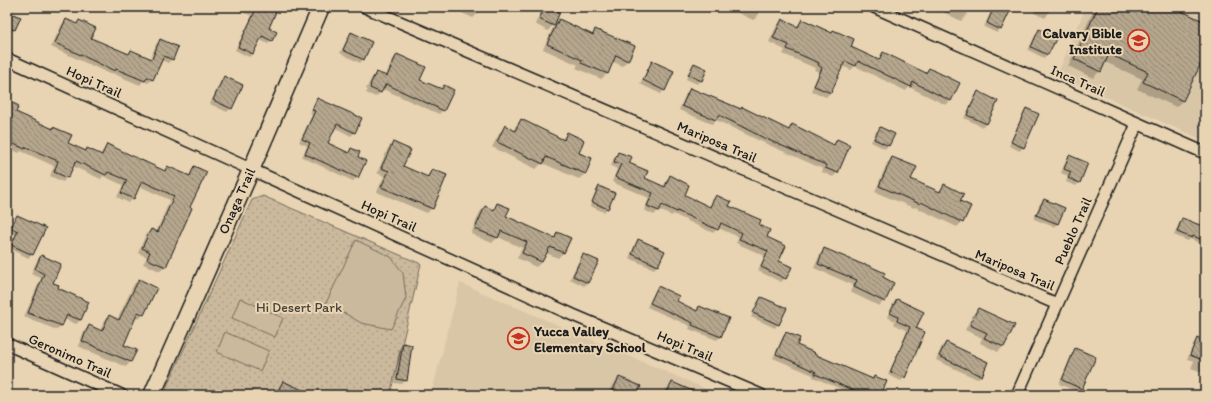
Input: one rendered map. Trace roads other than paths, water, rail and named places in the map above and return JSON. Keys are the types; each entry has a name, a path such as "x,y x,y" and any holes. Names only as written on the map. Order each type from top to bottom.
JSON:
{"street":[{"name":"Onaga Trail","path":"152,395 321,7"},
{"name":"Mariposa Trail","path":"365,7 1057,304"},
{"name":"Inca Trail","path":"874,7 1205,153"},
{"name":"Hopi Trail","path":"7,60 573,314 761,395"},
{"name":"Pueblo Trail","path":"1017,395 1137,124"},
{"name":"Geronimo Trail","path":"7,344 121,395"}],"place":[{"name":"Calvary Bible Institute","path":"1138,41"},
{"name":"Yucca Valley Elementary School","path":"518,339"}],"park label":[{"name":"Hi Desert Park","path":"299,307"}]}
